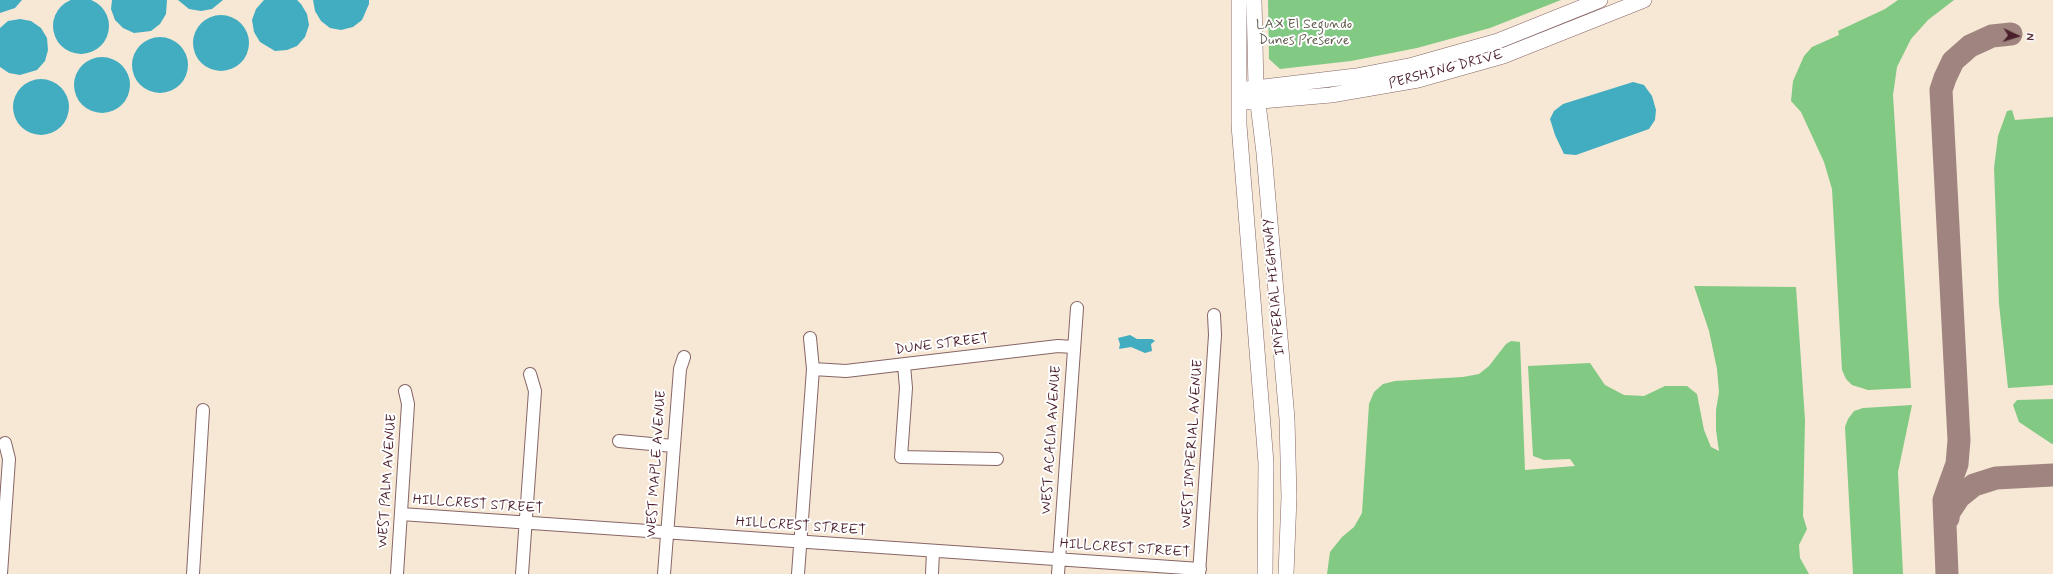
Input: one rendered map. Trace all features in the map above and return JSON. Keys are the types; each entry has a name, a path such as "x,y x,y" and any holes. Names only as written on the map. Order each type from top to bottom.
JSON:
{"main road":[{"name":"IMPERIAL HIGHWAY","path":"1239,0 1241,149 1266,463 1265,574"},
{"name":"IMPERIAL HIGHWAY","path":"1254,0 1257,94 1287,419 1289,497 1286,574"},
{"name":"PERSHING DRIVE","path":"1240,97 1420,63 1498,41 1600,0"},
{"name":"PERSHING DRIVE","path":"1257,94 1358,91 1418,80 1503,56 1644,0"}],"street":[{"name":"WEST ACACIA AVENUE","path":"1058,574 1076,308"},
{"name":"WEST IMPERIAL AVENUE","path":"1200,572 1215,335 1214,315"},
{"path":"798,574 813,369 810,338"},
{"name":"DUNE STREET","path":"813,369 846,371 1058,346 1073,347"},
{"name":"WEST MAPLE AVENUE","path":"664,574 680,369 684,356"},
{"path":"904,365 906,388 900,456 997,459"},
{"path":"522,574 535,391 530,374"},
{"name":"WEST PALM AVENUE","path":"397,574 408,404 406,391"},
{"path":"193,574 202,410"},
{"path":"619,441 673,446"},
{"path":"1,574 9,459 5,443"},
{"name":"HILLCREST STREET","path":"401,514 1059,559 1200,572"},
{"path":"932,574 933,551"}],"green space":[{"name":"LAX El Segundo Dunes Preserve","path":"1268,0 1561,0 1490,28 1417,48 1351,61 1280,69 1269,59"},
{"path":"1898,0 1954,0 1928,20 1911,39 1897,67 1893,95 1911,388 1868,390 1852,385 1846,379 1842,370 1832,189 1824,162 1801,112 1791,101 1793,81 1804,56 1812,47 1839,35 1838,31 1885,9"},
{"path":"2012,110 2015,120 2053,117 2053,385 2008,388 1999,304 1994,168 1998,136 2007,111"},
{"path":"1694,286 1796,287 1805,420 1803,516 1807,529 1799,545 1800,558 1809,574 1327,574 1330,552 1342,537 1354,527 1362,513 1369,404 1374,392 1383,384 1395,381 1463,377 1479,374 1489,366 1506,344 1511,341 1520,342 1525,470 1575,466 1570,459 1544,460 1533,456 1528,366 1590,363 1605,385 1624,395 1644,396 1665,386 1687,386 1697,394 1704,430 1711,447 1719,451 1716,430 1716,410 1719,392 1717,369 1709,331"},
{"path":"2053,399 2052,444 2019,422 2013,405 2017,400"},
{"path":"1912,405 1898,472 1903,574 1853,574 1845,427 1848,419 1854,411 1863,408"}],"water":[{"path":"81,-2 92,0 101,6 107,15 109,26 107,37 101,46 92,52 81,54 70,52 61,46 55,37 53,26 55,15 61,6 70,0"},
{"path":"0,0 22,0 15,8 0,13"},
{"path":"112,0 167,0 166,14 160,24 151,31 134,33 123,28 115,20 111,9"},
{"path":"178,0 223,0 212,9 201,11 189,9"},
{"path":"264,0 297,0 301,4 307,14 309,25 305,37 297,46 287,50 275,51 260,42 254,32 252,20 256,9"},
{"path":"313,0 369,0 369,4 362,20 353,27 341,30 330,28 321,21 315,11"},
{"path":"216,15 226,15 241,23 247,32 249,43 247,54 241,63 226,71 216,71 205,66 198,59 193,48 193,38 198,27 205,20"},
{"path":"20,19 31,21 41,28 47,38 48,50 45,61 37,70 20,75 9,73 0,67 0,28 8,21"},
{"path":"155,37 165,37 180,45 186,54 188,65 186,76 180,85 165,93 155,93 144,88 137,81 132,70 132,60 137,49 144,42"},
{"path":"97,57 107,57 122,65 128,74 130,85 128,96 122,105 107,113 97,113 86,108 79,101 74,90 74,80 79,69 86,62"},
{"path":"36,79 46,79 61,87 67,96 69,107 67,118 61,127 46,135 36,135 25,130 18,123 13,112 13,102 18,91 25,84"},
{"path":"1633,82 1644,85 1652,96 1656,110 1655,120 1649,129 1576,155 1564,154 1555,135 1550,119 1554,111 1563,104"},
{"path":"1130,335 1137,339 1152,339 1155,341 1151,344 1152,351 1145,353 1131,347 1119,349 1120,344 1118,338"}],"taxiway":[{"path":"1947,574 1944,500 1957,464 1959,440 1941,90 1953,61 1970,46 1992,36 2011,34"},
{"path":"1948,518 1949,512 1959,497 1974,485 1996,478 2053,475"}]}
